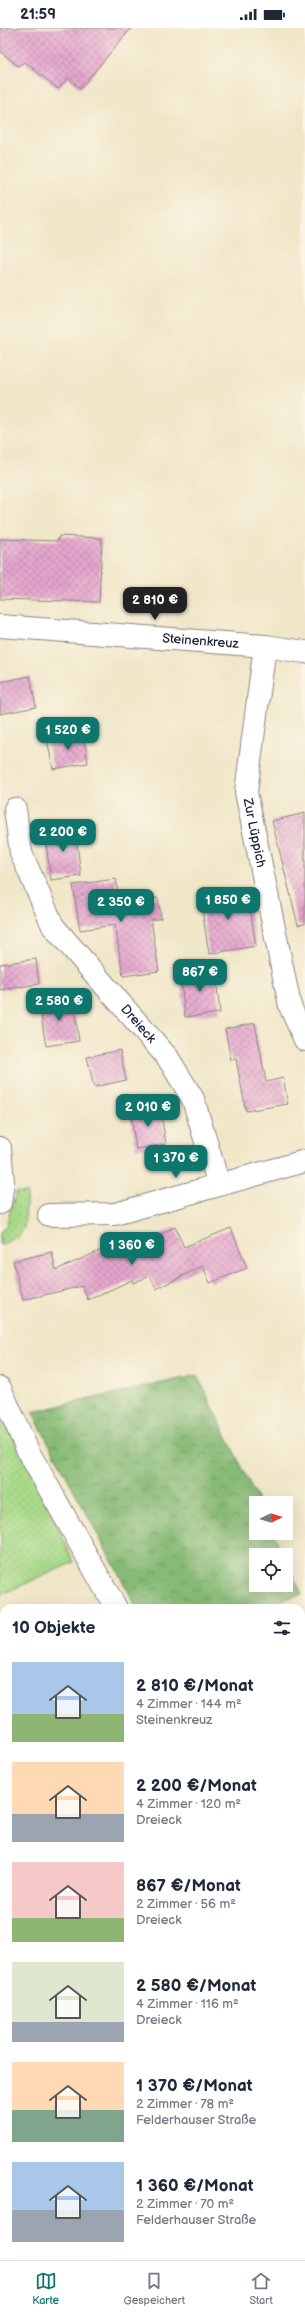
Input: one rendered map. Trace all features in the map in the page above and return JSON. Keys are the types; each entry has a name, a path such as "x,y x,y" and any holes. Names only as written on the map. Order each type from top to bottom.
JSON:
{"street":[{"name":"Steinenkreuz","path":"0,626 265,646 305,652"},
{"name":"Zur Lüppich","path":"265,646 246,792 290,1006 305,1040"},
{"name":"Dreieck","path":"15,809 21,853 53,926 168,1058 193,1099 219,1185"},
{"path":"0,1148 4,1182 0,1202"},
{"path":"49,1215 115,1214 305,1161"},
{"path":"0,1388 28,1451 114,1604"}],"green space":[{"path":"16,1192 27,1193 24,1228 18,1237 0,1245 0,1233 6,1226"},
{"path":"197,1375 256,1496 249,1496 249,1540 276,1540 280,1548 249,1548 249,1592 293,1592 293,1575 302,1594 268,1604 135,1604 32,1412"},
{"path":"0,1407 74,1562 0,1595"}],"building":[{"path":"0,28 131,28 80,89 68,78 58,89 25,62 18,66 0,51"},
{"path":"59,536 102,538 99,602 0,599 0,539 58,541"},
{"path":"30,676 36,707 0,714 0,682"},
{"path":"83,732 88,763 53,769 47,739"},
{"path":"305,813 305,924 298,925 272,821"},
{"path":"75,826 81,876 51,880 44,830"},
{"path":"116,879 120,904 158,898 161,918 151,920 159,971 123,976 115,925 80,930 73,885"},
{"path":"247,889 256,946 209,954 200,896"},
{"path":"36,959 39,984 0,990 0,964"},
{"path":"215,969 220,1013 185,1017 180,973"},
{"path":"73,998 79,1041 46,1046 39,1003"},
{"path":"255,1023 266,1082 283,1078 288,1104 246,1111 236,1059 231,1060 225,1029"},
{"path":"120,1050 126,1080 94,1087 87,1057"},
{"path":"160,1107 166,1144 136,1149 130,1111"},
{"path":"175,1227 184,1247 231,1228 247,1268 210,1283 203,1266 156,1289 150,1276 133,1283 132,1280 88,1300 82,1286 23,1300 13,1261 52,1252 56,1270 106,1248 111,1258"}]}
